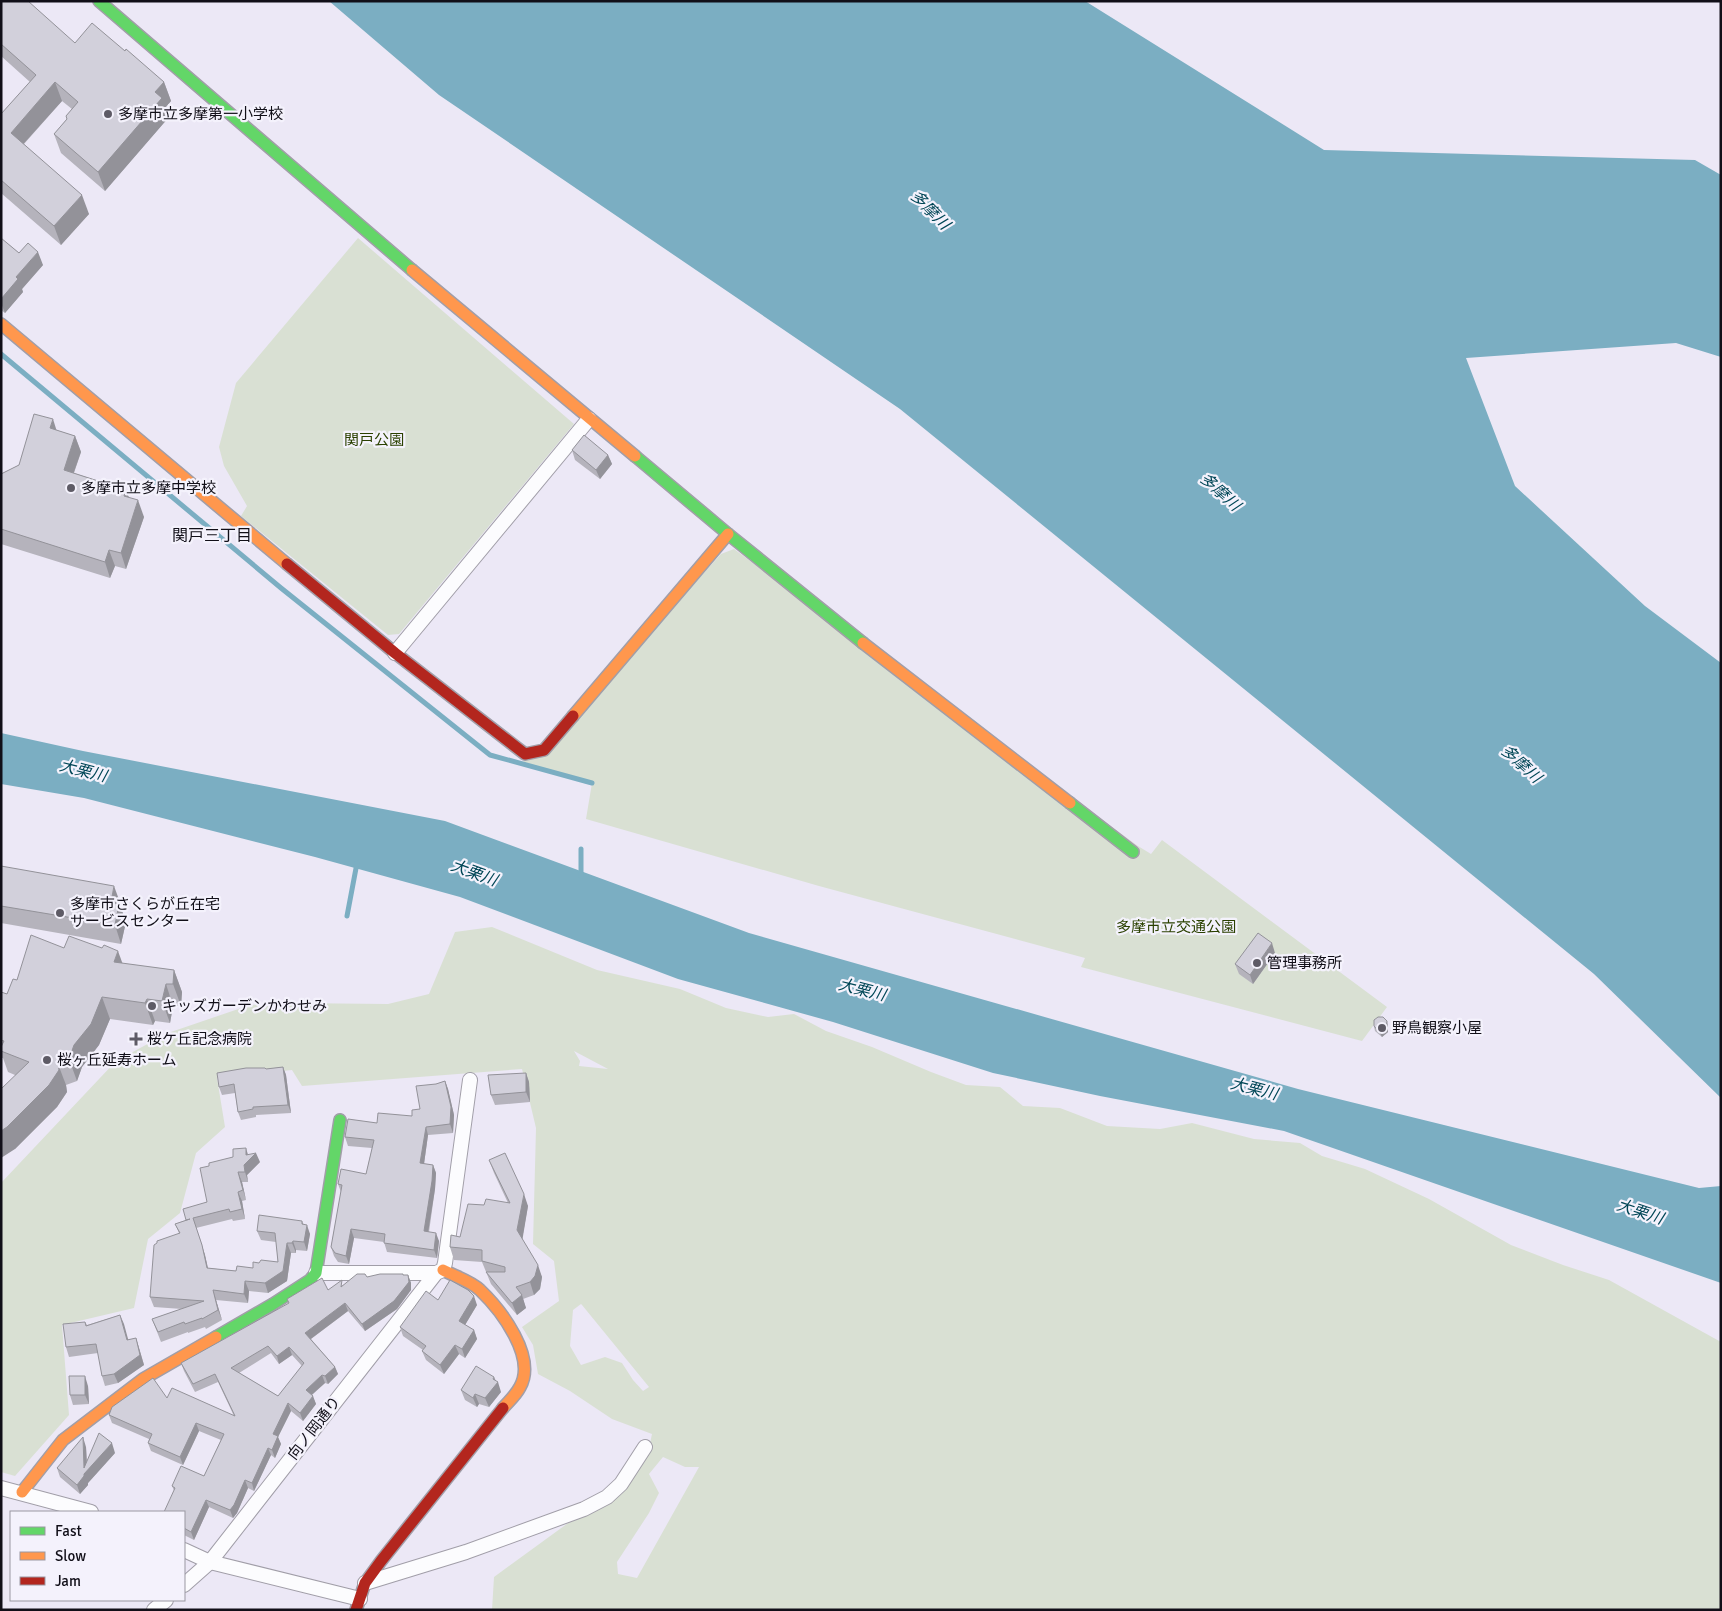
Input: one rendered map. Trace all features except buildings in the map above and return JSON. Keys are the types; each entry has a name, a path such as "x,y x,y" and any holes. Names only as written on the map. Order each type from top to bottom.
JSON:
{"street":[{"path":"99,1 355,222 728,534 892,666 1133,852"},
{"path":"1,324 395,653 525,754 544,750 728,534"},
{"path":"395,653 589,419"},
{"path":"439,1271 445,1263 470,1080"},
{"path":"22,1492 63,1440 143,1379 274,1304 310,1280 316,1273 340,1120"},
{"path":"185,1550 210,1562 358,1605 365,1584 381,1561 521,1386 524,1369 522,1351 510,1326 479,1289 439,1271 316,1273"},
{"name":"向ノ岡通り","path":"185,1583 210,1562 439,1271"},
{"path":"365,1584 466,1552 584,1509 607,1497 621,1484 645,1447"},
{"path":"1,1488 22,1492 88,1511"},
{"path":"154,1610 165,1601"}],"green space":[{"name":"関戸公園","path":"358,238 574,424 399,634 388,635 241,516 247,506 224,466 219,447 236,383"},
{"name":"多摩市立交通公園","path":"734,549 1138,846 1151,854 1162,840 1387,1007 1362,1041 1081,967 1085,958 819,886 586,819 592,783 523,764 525,754 544,750 721,554"},
{"path":"492,927 597,970 680,989 726,1008 768,1017 794,1014 826,1031 872,1047 966,1085 1000,1087 1023,1106 1060,1108 1107,1126 1160,1129 1192,1123 1254,1139 1300,1143 1322,1156 1365,1169 1429,1199 1511,1245 1609,1280 1721,1342 1721,1610 492,1610 494,1577 575,1518 612,1501 649,1448 652,1434 612,1419 570,1391 538,1374 533,1345 522,1327 559,1301 554,1261 533,1244 536,1128 522,1069 302,1086 292,1070 217,1078 225,1127 196,1153 180,1213 148,1239 134,1308 62,1325 69,1415 15,1476 1,1472 1,1183 116,1061 168,1033 250,1005 289,1003 388,1004 429,994 455,932","holes":["574,1051 608,1069 579,1066 580,1061","582,1305 649,1387 643,1391 622,1363 605,1357 581,1365 570,1346 573,1310","663,1457 685,1467 699,1467 637,1578 618,1574 617,1562 649,1513 659,1493 649,1474"]}],"water":[{"name":"多摩川","path":"329,1 1085,1 1324,150 1695,160 1721,175 1721,357 1676,343 1466,358 1515,486 1645,606 1721,663 1721,1098 1594,974 900,409 439,95"},
{"name":"大栗川","path":"1,733 83,751 445,821 749,933 1298,1089 1699,1188 1721,1186 1721,1283 1284,1131 1100,1096 993,1073 833,1022 678,979 460,897 315,857 84,798 1,784"}],"waterway":[{"path":"1,354 281,588 490,755 592,783"},
{"path":"581,849 581,876"},
{"path":"347,916 357,863"}],"traffic: fast":[{"path":"99,1 412,270"},
{"path":"635,456 863,643"},
{"path":"1070,803 1133,852"},
{"path":"216,1337 273,1304 310,1280 316,1273 340,1120"}],"traffic: slow":[{"path":"412,270 635,456"},
{"path":"1,324 287,564"},
{"path":"573,716 728,534"},
{"path":"863,643 1070,803"},
{"path":"443,1270 467,1281 480,1290 498,1309 520,1348 524,1362 524,1375 520,1387 503,1408"},
{"path":"22,1492 63,1440 143,1379 216,1337"}],"traffic: jam":[{"path":"287,564 395,653 525,754 544,750 573,716"},
{"path":"356,1610 365,1583 381,1561 503,1408"}],"place":[{"name":"多摩市立多摩第一小学校","path":"108,114"},
{"name":"多摩市立多摩中学校","path":"71,488"},
{"name":"多摩市さくらが丘在宅 サービスセンター","path":"60,913"},
{"name":"管理事務所","path":"1257,963"},
{"name":"キッズガーデンかわせみ","path":"152,1006"},
{"name":"野鳥観察小屋","path":"1382,1028"},
{"name":"桜ケ丘記念病院","path":"136,1039"},
{"name":"桜ヶ丘延寿ホーム","path":"47,1060"}],"district":[{"name":"関戸三丁目","path":"212,536"}]}
